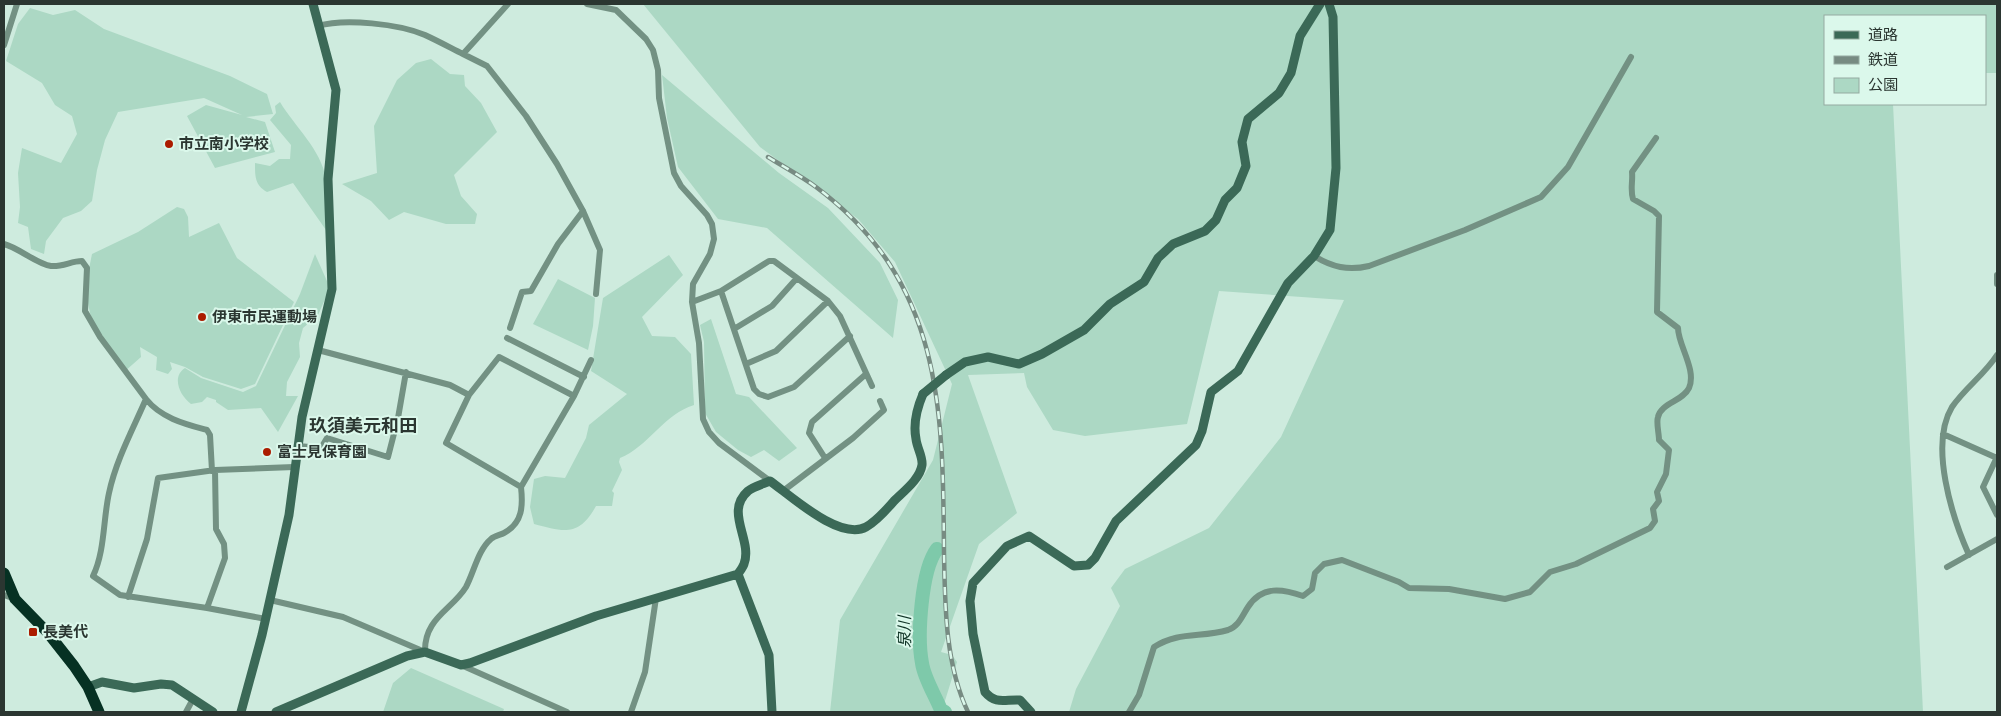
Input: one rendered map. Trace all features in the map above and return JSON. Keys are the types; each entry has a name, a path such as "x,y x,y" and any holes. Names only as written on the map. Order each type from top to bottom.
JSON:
{"highway":[{"path":"4,573 16,599 48,633 88,687 99,712"}],"street":[{"path":"4,45 17,4"},
{"path":"242,712 266,619 289,515 294,467 332,288 328,179 336,90 313,4"},
{"path":"464,54 508,4"},
{"path":"587,4 616,10 646,39 653,50 658,70 659,98 674,173 681,186 707,215 712,224 714,239 710,254 694,284 692,302 699,342 703,419 709,432 719,443 770,481 827,521 846,530 866,527 878,518 920,473 923,462 915,438 916,412 923,394 965,362 988,357 1019,364 1042,354 1084,330 1110,304 1144,282 1158,258 1173,244 1205,231 1216,220 1225,200 1237,188 1246,166 1242,142 1248,119 1279,93 1291,73 1300,36 1320,4"},
{"path":"1031,712 1020,700 1010,699 999,702 991,699 985,692 970,601 973,583 1007,546 1029,536 1074,566 1088,565 1095,558 1116,522 1196,445 1202,430 1211,392 1238,371 1288,283 1314,256 1330,230 1336,168 1334,18 1329,4"},
{"path":"318,26 348,22 407,30 425,35 487,66 526,116 557,164 583,212 600,250 596,294"},
{"path":"1314,256 1336,267 1353,270 1369,266 1465,230 1541,197 1568,168 1631,57"},
{"path":"1129,712 1139,695 1154,647 1166,639 1182,635 1198,636 1230,629 1239,623 1249,605 1265,593 1282,589 1303,596 1312,589 1315,573 1324,564 1342,560 1354,563 1409,588 1449,589 1505,599 1530,592 1550,572 1576,564 1650,528 1655,521 1652,509 1658,501 1657,492 1666,474 1669,450 1659,440 1658,416 1663,408 1682,398 1690,387 1688,356 1678,337 1678,328 1658,312 1658,216 1654,211 1633,199 1630,188 1633,179 1632,172 1656,138"},
{"path":"510,328 522,292 531,291 558,244 583,212"},
{"path":"4,244 15,247 49,266 64,266 75,261 82,261 88,268 85,311 100,337 150,405 179,422 207,430 210,435 214,470 216,529 224,544 225,558 207,608"},
{"path":"692,302 721,291 743,279 753,269 769,261 774,261 828,301 840,316 872,386"},
{"path":"1997,275 1997,284"},
{"path":"734,329 772,306 797,278"},
{"path":"721,291 754,389 759,394 768,397 794,387 850,336"},
{"path":"746,364 776,351 828,301"},
{"path":"506,338 584,377"},
{"path":"318,350 450,385 470,395"},
{"path":"1968,555 1945,477 1943,434 1945,421 1957,401 1997,355"},
{"path":"521,486 446,443 470,395 499,357 574,396"},
{"path":"425,652 424,641 439,614 464,590 484,548 491,538 513,527 521,514 523,504 521,486 574,396 591,360"},
{"path":"298,446 321,448 327,438 388,458 398,418 406,372"},
{"path":"825,458 809,433 812,422 866,374"},
{"path":"146,399 116,468 108,494 100,556 94,576 120,595 266,619"},
{"path":"784,491 884,410 880,401"},
{"path":"1943,434 1997,457 1983,487 1997,515"},
{"path":"128,597 146,545 158,478 214,470 294,467"},
{"path":"461,665 596,616 738,574 744,563 745,554 738,516 740,501 749,490 770,481"},
{"path":"1947,567 1997,539"},
{"path":"738,574 769,655 772,712"},
{"path":"4,595 16,599"},
{"path":"631,712 645,672 656,598"},
{"path":"270,600 343,618 461,665 567,712"},
{"path":"276,712 407,656 425,652"},
{"path":"88,687 102,682 134,688 161,684 172,685 213,712"},
{"path":"186,712 193,699"}],"green space":[{"path":"643,4 1997,4 1997,73 1986,73 1986,15 1824,15 1824,105 1893,105 1923,712 1069,712 1076,689 1120,606 1111,588 1125,569 1209,528 1281,437 1344,300 1219,291 1187,424 1085,436 1053,430 1027,387 1024,373 968,375 1017,513 979,544 941,652 952,655 957,662 944,704 945,712 830,712 840,620 933,460 952,384 895,262 858,219 760,147"},
{"path":"30,8 53,15 75,10 104,29 230,76 267,94 273,114 246,117 265,122 275,152 215,168 187,116 206,105 242,115 204,98 118,112 105,140 97,170 92,201 81,211 63,218 46,241 44,254 31,249 28,227 18,223 20,207 18,173 22,148 61,163 77,134 72,116 55,105 42,83 6,61 18,24"},
{"path":"431,59 450,74 464,75 465,86 481,103 497,132 454,175 461,196 477,214 475,224 446,224 404,212 389,220 371,201 342,184 377,173 374,126 397,80 416,63"},
{"path":"662,75 779,173 828,208 880,263 898,300 893,338 767,228 718,219 678,167 667,118"},
{"path":"280,102 313,148 323,168 327,191 326,230 293,183 267,192 256,180 255,163 270,166 279,159 290,159 291,145 270,120 276,113 275,106"},
{"name":"伊東市民運動場","path":"177,207 184,209 188,217 189,237 219,223 237,258 294,302 255,384 241,389 203,377 185,367 170,362 172,369 168,374 156,370 157,357 140,347 141,357 124,372 93,327 85,289 92,254 138,232"},
{"path":"315,254 330,288 318,315 303,328 299,343 300,357 287,382 286,396 298,396 278,432 261,408 228,410 216,402 216,400 207,397 202,402 191,404 187,401 183,396 178,381 178,376 185,368 201,378 243,392 256,386 300,294"},
{"path":"669,255 683,275 642,317 652,336 675,337 691,354 694,405 683,409 630,453 620,458 619,462 622,470 612,491 614,493 612,506 596,506 583,523 570,530 554,529 534,524 530,507 534,479 545,476 565,478 586,438 589,425 627,394 591,371 603,298"},
{"path":"558,279 595,298 593,326 588,350 533,324"},
{"path":"711,319 736,394 749,397 797,448 779,461 764,450 751,457 738,450 716,432 705,413 704,342 700,325"},
{"path":"411,668 504,709 503,712 383,712 393,683"}],"waterway":[{"name":"泉川","path":"937,549 927,572 924,587 920,637 923,669 941,710 945,712"}],"railway":[{"path":"768,157 816,187 858,224 889,264 912,307 927,352 937,399 941,448 948,634 960,694 968,712"}],"place":[{"name":"市立南小学校","path":"169,144"},
{"name":"伊東市民運動場","path":"202,317"},
{"name":"富士見保育園","path":"267,452"},
{"name":"長美代","path":"33,632"}],"district":[{"name":"玖須美元和田","path":"363,426"}]}
